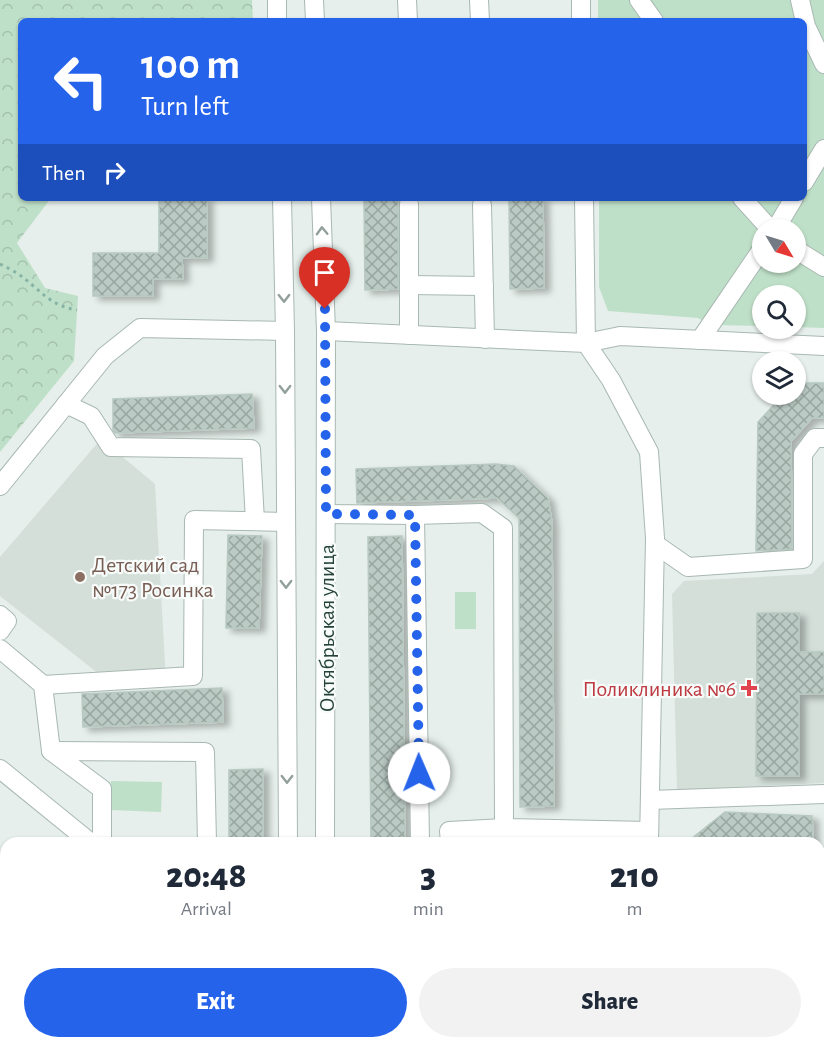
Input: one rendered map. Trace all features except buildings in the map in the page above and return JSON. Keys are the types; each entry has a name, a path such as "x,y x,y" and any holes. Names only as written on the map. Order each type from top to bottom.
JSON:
{"street":[{"path":"277,0 277,18"},
{"path":"314,0 315,18"},
{"path":"407,0 408,18"},
{"path":"479,0 480,18"},
{"path":"580,0 581,18"},
{"path":"639,0 652,18"},
{"path":"800,0 805,18"},
{"path":"807,26 824,64"},
{"path":"807,177 824,148"},
{"name":"Октябрьская улица","path":"282,201 288,837"},
{"name":"Октябрьская улица","path":"321,201 326,332 325,837"},
{"path":"450,837 449,831 504,828 649,837 655,544 649,452 611,380 586,343 584,201"},
{"path":"745,201 762,219"},
{"path":"780,219 792,201"},
{"path":"409,204 409,335"},
{"path":"482,205 485,339"},
{"path":"806,256 824,267"},
{"path":"700,340 752,264"},
{"path":"409,285 484,286"},
{"path":"0,486 105,356 140,328 285,331"},
{"path":"326,332 586,343 620,336 824,346"},
{"path":"66,404 91,417 111,447 251,449 255,521"},
{"path":"655,544 688,567 803,559 803,454 815,438 824,438"},
{"path":"326,514 482,513 503,528 504,828"},
{"path":"415,515 420,837"},
{"path":"43,685 193,676 194,520 286,522"},
{"path":"0,615 8,621 0,631"},
{"path":"0,649 43,685 51,751 102,789 102,837"},
{"path":"51,751 206,752 207,837"},
{"path":"0,769 84,837"},
{"path":"650,800 824,794"}],"path":[{"path":"0,265 17,273 42,295 63,308 77,310"}],"shaded area":[{"name":"Детский сад №173 Росинка","path":"101,439 155,484 166,682 108,681 0,596 0,557"},
{"name":"Поликлиника №6","path":"824,561 824,783 677,790 672,594 684,581 812,574"}],"green space":[{"path":"0,0 252,0 253,18 18,18 18,201 49,201 17,243 45,288 78,296 74,361 0,452"},
{"path":"598,0 824,0 824,328 806,327 806,285 752,285 752,326 711,325 698,318 608,311 599,287 599,201 807,201 807,18 598,18"},
{"path":"455,592 476,592 476,629 455,629"},
{"path":"111,781 162,782 161,812 110,810"}],"place":[{"name":"Детский сад №173 Росинка","path":"80,577"},
{"name":"Поликлиника №6","path":"749,688"}],"route":[{"path":"325,309 326,514 415,515 419,773"}]}
